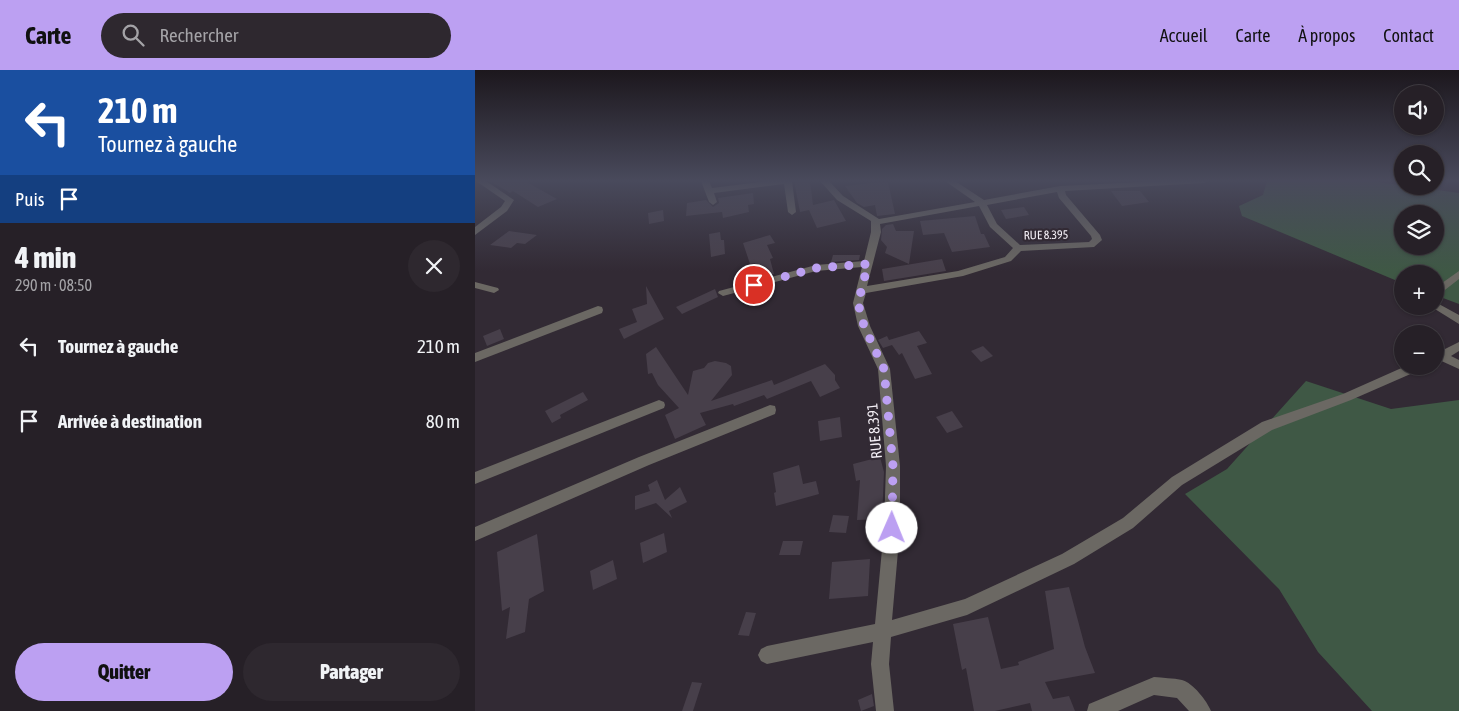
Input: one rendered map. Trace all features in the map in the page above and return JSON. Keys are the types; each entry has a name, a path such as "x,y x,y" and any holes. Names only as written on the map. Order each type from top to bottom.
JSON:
{"street":[{"path":"475,232 503,211"},
{"path":"863,211 875,222 937,211"},
{"name":"RUE 8.395","path":"986,211 993,225 1018,248 1091,245 1097,240 1086,221 1076,211"},
{"name":"RUE 8.391","path":"875,222 877,232 858,303 861,315 884,369 893,466 892,528 880,664 885,711"},
{"path":"860,291 959,274 1008,259 1018,248"},
{"path":"723,293 816,268 868,264"},
{"path":"1444,286 1459,274"},
{"path":"475,285 494,290"},
{"path":"475,358 598,310"},
{"path":"1444,311 1459,320"},
{"path":"1444,354 1459,346"},
{"path":"1444,359 1459,365"},
{"path":"767,655 883,631 967,607 1068,559 1128,523 1177,482 1267,426 1347,397 1397,375"},
{"path":"475,478 659,405"},
{"path":"475,534 644,460 770,410"},
{"path":"1096,711 1154,686 1182,689 1203,711"}],"green space":[{"path":"1240,211 1394,211 1394,255 1444,255 1444,211 1459,211 1459,304 1444,298 1444,265 1394,265 1394,280 1242,216"},
{"path":"1306,381 1391,409 1459,400 1459,711 1372,711 1318,652 1279,589 1185,494 1227,469"}],"building":[{"path":"663,211 664,221 649,224 648,213"},
{"path":"686,211 749,212 723,218 722,212 686,216"},
{"path":"809,211 840,211 846,221 817,228"},
{"path":"876,211 894,211 895,214 877,216"},
{"path":"1002,211 1026,211 1029,215 1006,219"},
{"path":"975,216 981,234 984,234 990,247 952,252 944,233 923,235 920,221"},
{"path":"893,224 896,231 914,231 909,264 885,253 887,247 881,240 882,229 886,225"},
{"path":"509,231 537,235 525,244 517,243 511,248 490,245"},
{"path":"720,232 721,240 724,240 725,254 711,257 709,234"},
{"path":"770,235 775,243 767,245 773,258 770,259 774,274 758,278 755,263 750,264 743,243"},
{"path":"833,255 860,255 859,260 831,262"},
{"path":"942,259 946,271 884,281 882,269"},
{"path":"646,286 664,319 624,339 619,329 637,322 632,309 647,304"},
{"path":"715,289 718,297 682,314 676,307"},
{"path":"500,329 504,339 487,346 483,336"},
{"path":"919,331 927,343 917,346 932,374 915,379 902,353 899,355 892,345 883,348 878,340 887,336 889,340"},
{"path":"983,346 993,356 981,362 971,351"},
{"path":"656,347 688,395 693,371 704,368 708,363 715,361 731,366 732,375 711,401 772,380 774,385 825,364 835,375 835,380 840,388 820,397 811,381 767,399 764,395 734,406 733,404 700,413 706,425 675,439 665,415 679,408 658,385 652,373 648,374 646,354"},
{"path":"583,392 588,400 560,415 561,418 552,423 545,411"},
{"path":"952,411 963,427 947,433 936,417"},
{"path":"840,417 842,437 820,441 818,421"},
{"path":"880,457 884,472 882,519 857,520 860,480 856,481 853,464"},
{"path":"799,465 803,484 816,481 819,494 776,506 773,473"},
{"path":"657,480 665,500 680,487 687,502 669,511 672,518 656,503 635,510 635,496 650,491 648,485"},
{"path":"833,515 849,516 846,533 829,532"},
{"path":"664,533 667,552 643,563 640,543"},
{"path":"537,534 544,591 529,599 525,632 506,639 510,607 502,611 497,552"},
{"path":"783,541 803,541 800,555 779,555"},
{"path":"870,559 868,596 829,599 832,562"},
{"path":"613,560 617,579 593,590 590,571"},
{"path":"1069,587 1085,647 1095,673 1045,682 1053,699 1069,696 1075,711 1032,711 1030,703 995,711 974,711 966,668 962,670 953,624 988,617 1001,669 1019,665 1018,662 1054,649 1045,591"},
{"path":"746,612 756,613 749,636 738,635"},
{"path":"692,682 702,683 693,711 682,711"},
{"path":"872,694 874,706 861,711 858,700"}],"route":[{"path":"754,285 816,268 868,264 858,303 864,326 884,369 893,466 892,528"}]}
